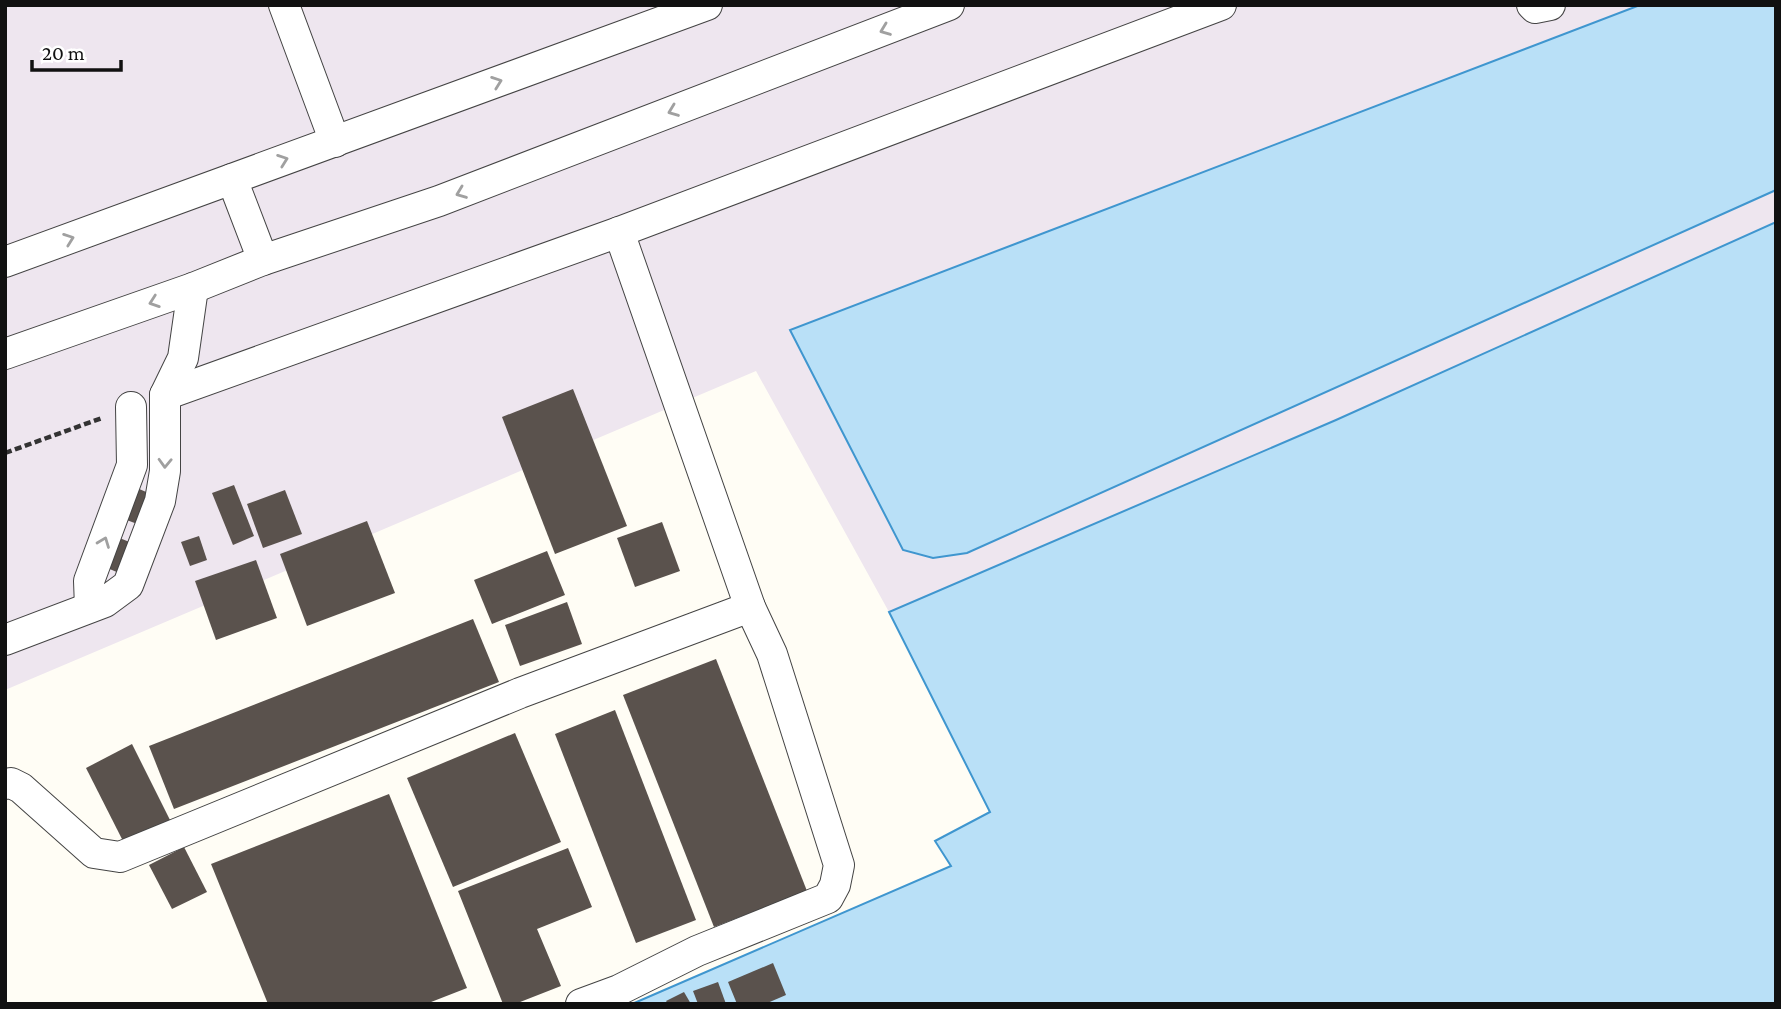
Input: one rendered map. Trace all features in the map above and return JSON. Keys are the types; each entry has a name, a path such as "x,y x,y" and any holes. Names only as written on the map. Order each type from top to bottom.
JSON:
{"lane":[{"path":"284,5 335,142"},
{"path":"5,262 707,5"},
{"path":"5,354 193,288 263,260 439,201 949,5"},
{"path":"165,395 619,232 1221,5"},
{"path":"1532,5 1535,8 1550,5"},
{"path":"232,179 263,260"},
{"path":"581,1004 619,990 697,951 828,898 835,885 837,857 772,654 750,607 619,232"},
{"path":"5,640 106,602 128,585 160,501 165,471 165,395 183,358 193,288"},
{"path":"90,607 89,581 132,465 131,407"},
{"path":"5,784 11,783 21,788 94,853 120,857 520,693 750,607"}],"path":[{"path":"5,453 131,407"}],"shaded area":[{"path":"5,5 1776,5 1776,222 1336,420 889,612 756,371 5,690"}],"water":[{"path":"1640,5 1776,5 1776,190 967,553 933,558 903,550 790,330"},
{"path":"1776,222 1776,1004 632,1004 951,866 935,841 990,812 889,612 1336,420"}],"building":[{"path":"573,389 627,526 555,554 502,417"},
{"path":"234,485 254,536 233,545 212,493"},
{"path":"137,488 153,495 140,525 124,519"},
{"path":"285,490 302,534 263,548 247,504"},
{"path":"367,521 395,593 307,626 280,554"},
{"path":"662,522 680,571 635,587 617,538"},
{"path":"199,536 207,560 190,566 181,542"},
{"path":"117,537 132,543 119,573 105,567"},
{"path":"547,551 565,595 492,624 474,580"},
{"path":"256,560 277,618 216,640 195,581"},
{"path":"567,602 582,644 520,666 505,625"},
{"path":"473,619 499,682 174,809 149,746"},
{"path":"716,659 807,891 714,927 623,695"},
{"path":"615,710 696,920 636,943 555,734"},
{"path":"515,733 561,842 453,887 407,778"},
{"path":"132,744 170,820 124,843 86,768"},
{"path":"389,794 467,988 426,1004 268,1004 211,864"},
{"path":"184,847 207,892 172,909 149,865"},
{"path":"568,848 592,907 537,929 561,986 515,1004 503,1004 458,891"},
{"path":"773,963 786,995 765,1004 737,1004 728,982"},
{"path":"718,982 726,1004 698,1004 693,991"},
{"path":"684,992 691,1004 668,1004 666,1001"}]}
